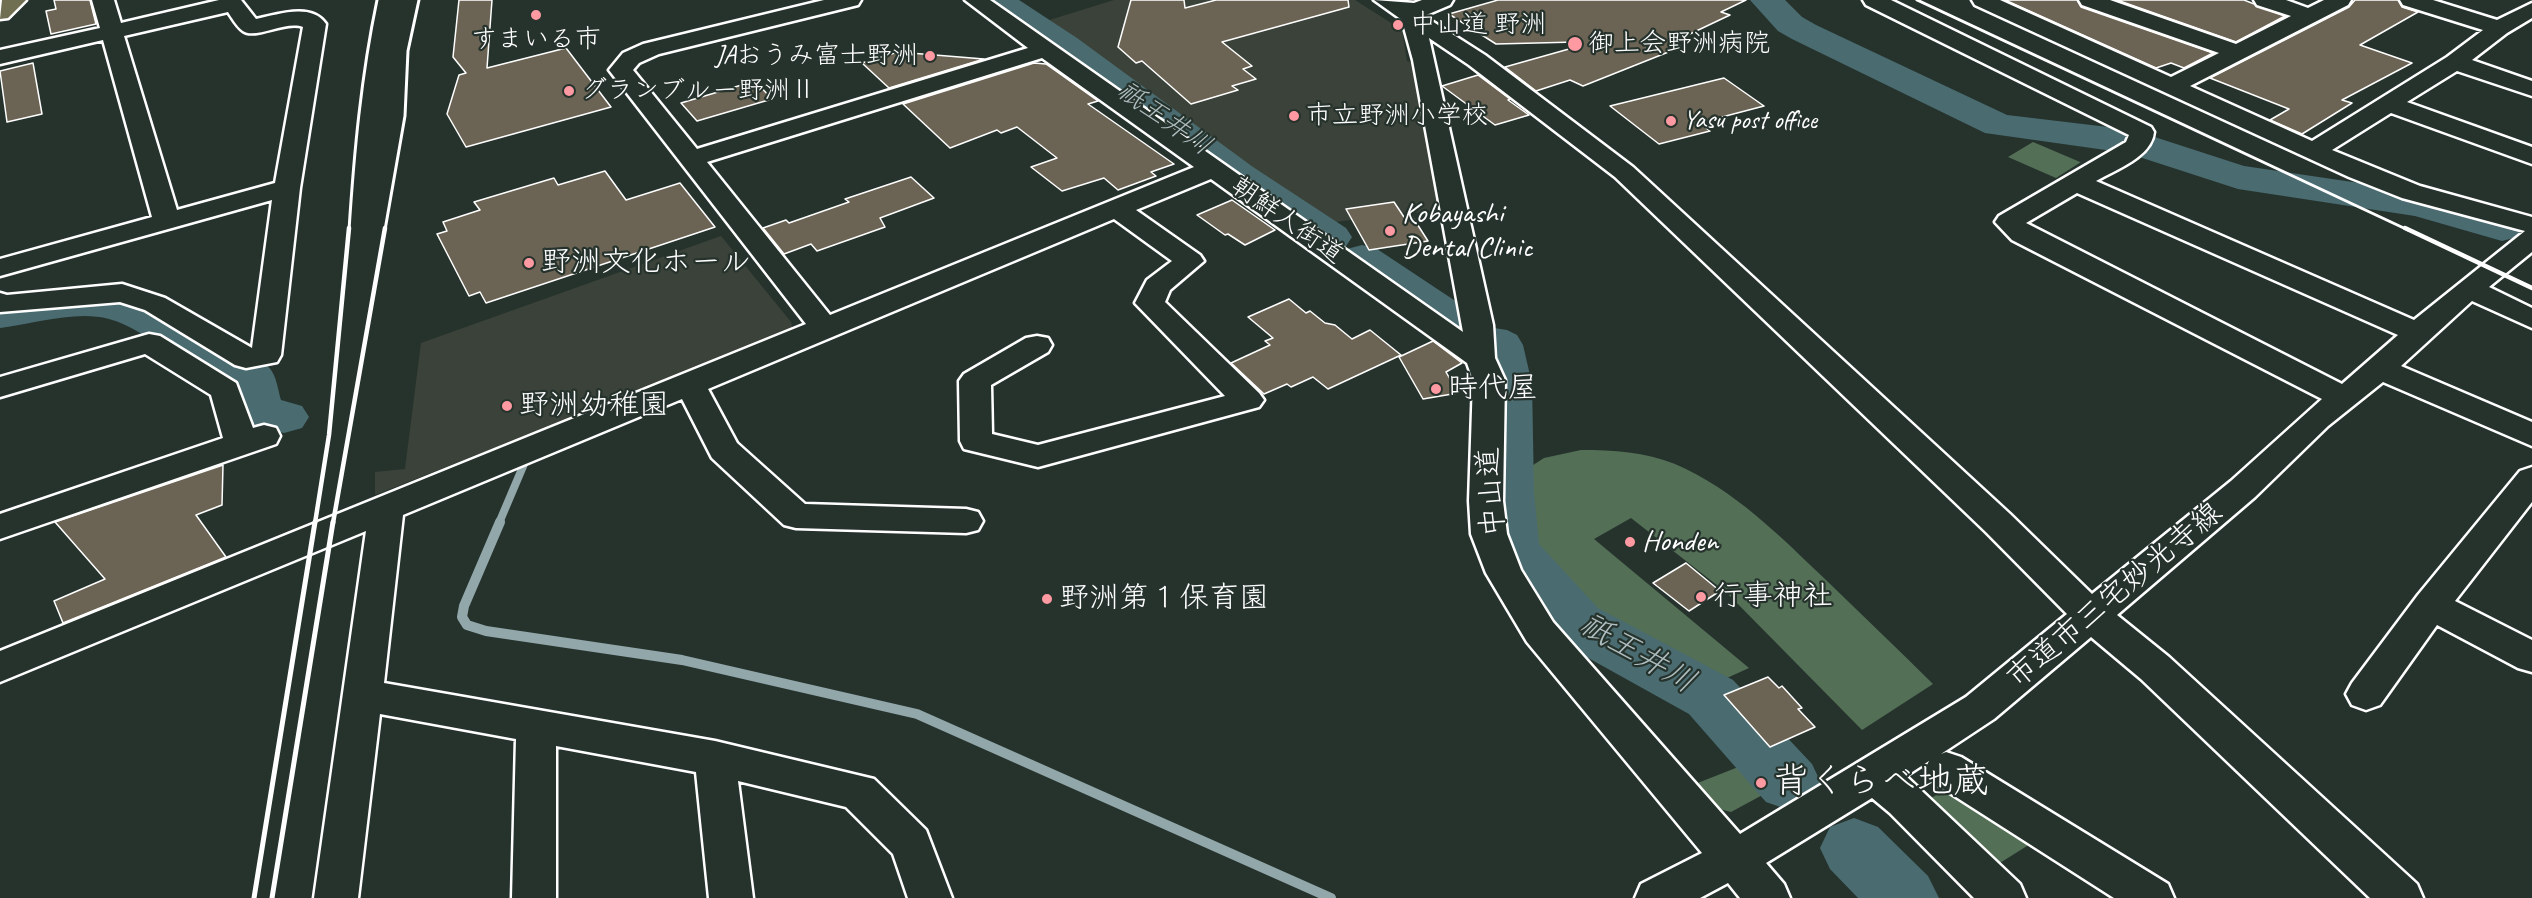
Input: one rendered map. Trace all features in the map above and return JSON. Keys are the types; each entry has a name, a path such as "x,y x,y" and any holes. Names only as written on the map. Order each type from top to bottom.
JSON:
{"main road":[{"path":"0,13 15,0"}],"street":[{"path":"103,0 166,220"},
{"path":"824,327 621,70 631,58 651,49 850,0"},
{"name":"朝鮮人街道","path":"976,0 1480,358"},
{"path":"1385,0 1410,9 1624,172 1998,523 2092,616 2155,668 2401,898"},
{"path":"1410,9 1420,9 1442,0"},
{"path":"1874,0 2142,132 2138,144 2009,222 2022,234 2345,398"},
{"path":"1983,0 2315,150 2358,172 2411,192 2532,225"},
{"path":"2090,0 2237,52"},
{"path":"2265,0 2308,15"},
{"path":"2172,86 2340,0"},
{"path":"2411,0 2499,28"},
{"path":"0,57 112,33 230,3 251,27 297,9 315,24 287,188 266,356 246,358 155,304 122,293 20,303 3,304 0,302"},
{"name":"中山道","path":"1410,9 1424,60 1479,325 1480,358 1489,380 1486,501 1490,534 1504,573 1540,632 1768,898"},
{"path":"2315,150 2387,103 2455,63 2499,28 2532,9"},
{"path":"690,159 1047,49"},
{"path":"2455,63 2532,89"},
{"path":"2387,103 2532,156"},
{"path":"0,667 1212,169"},
{"path":"2075,183 2418,333"},
{"path":"1,261 287,188"},
{"path":"1037,345 975,381 976,441 1038,456 1248,400 1149,303 1156,286 1190,261 1116,208"},
{"name":"市道市三宅妙光寺線","path":"1657,898 1771,839 1875,776 1980,708 2243,489 2317,419 2380,369 2418,333 2532,238"},
{"path":"2470,289 2532,319"},
{"path":"0,387 149,343 225,390 253,439 0,527"},
{"path":"2380,369 2532,435"},
{"path":"690,385 724,450 796,516 966,520"},
{"path":"2366,694 2431,605 2532,478"},
{"path":"336,898 387,507"},
{"path":"2431,605 2532,657"},
{"path":"364,695 715,758 859,792 911,843 930,898"},
{"path":"534,898 536,727"},
{"path":"715,758 731,898"},
{"path":"1946,768 2152,898"},
{"path":"1875,776 1905,800 2004,898"}],"shaded area":[{"name":"市立野洲小学校","path":"1114,0 1355,0 1402,30 1407,61 1417,65 1443,212 1398,213 1315,225 1230,167 1040,23"},
{"name":"野洲幼稚園","path":"721,236 791,322 793,330 375,495 375,472 405,469 421,343"}],"green space":[{"path":"2033,142 2081,162 2056,178 2008,157"},
{"name":"行事神社","path":"1581,450 1641,454 1675,464 1717,487 1775,532 1933,684 1862,730 1727,593 1631,518 1594,539 1749,668 1707,687 1642,657 1577,619 1540,576 1521,545 1513,478 1544,458"},
{"path":"1756,762 1779,786 1731,812 1704,805 1690,786"},
{"path":"1957,783 2043,836 1987,871 1919,805"}],"building":[{"path":"54,0 90,0 96,24 51,34 46,11 56,9"},
{"path":"459,0 492,0 487,68 566,48 611,107 466,147 447,114 459,75 466,73 453,57"},
{"path":"1131,0 1184,0 1185,8 1216,0 1348,0 1349,7 1222,42 1252,66 1243,69 1256,79 1232,86 1238,90 1191,104 1142,61 1136,63 1118,47"},
{"path":"1498,0 1746,0 1721,12 1730,15 1673,42 1681,47 1583,86 1570,80 1536,91 1505,67 1576,47 1576,42 1496,44 1449,14"},
{"path":"2005,0 2077,0 2081,7 2213,53 2184,68 2171,63 2156,68"},
{"path":"2117,0 2244,0 2285,16 2236,42"},
{"path":"2355,0 2398,0 2402,7 2418,12 2360,45 2412,63 2342,100 2352,103 2302,134 2270,120 2289,109 2210,78 2349,7"},
{"path":"898,52 984,59 889,88 862,63"},
{"path":"33,63 42,114 7,122 0,71"},
{"path":"1034,63 1046,64 1098,101 1088,104 1174,164 1151,172 1156,176 1118,190 1104,178 1062,191 1031,167 1057,158 1017,127 1001,133 997,130 950,148 903,104"},
{"path":"1478,75 1529,115 1495,125 1442,86"},
{"path":"1724,78 1764,106 1699,123 1710,131 1659,144 1610,106"},
{"path":"755,81 772,99 697,121 681,103"},
{"name":"野洲文化ホール","path":"605,171 626,200 680,183 715,227 486,303 480,292 469,296 437,234 447,231 443,222 480,210 474,202 554,178 558,185"},
{"path":"911,177 934,198 880,218 885,227 817,251 811,244 784,254 763,228 786,220 789,223 849,202 845,199"},
{"path":"1232,200 1275,230 1245,245 1228,234 1225,235 1197,215"},
{"name":"Kobayashi Dental Clinic","path":"1394,202 1404,217 1412,216 1428,241 1369,250 1346,209"},
{"path":"1289,299 1306,313 1310,311 1325,323 1335,325 1352,339 1370,330 1401,355 1328,389 1313,377 1291,387 1287,384 1264,394 1231,363 1270,345 1265,341 1273,338 1248,317"},
{"path":"1433,341 1462,363 1446,372 1458,393 1423,399 1399,357"},
{"path":"223,465 222,505 196,515 226,557 63,623 54,601 105,579 55,522"},
{"path":"1686,563 1720,591 1689,611 1653,583"},
{"path":"1768,677 1779,688 1782,686 1802,708 1798,709 1815,727 1770,747 1724,695"}],"waterway":[{"name":"祇王井川","path":"997,0 1065,45 1239,175 1331,237"},
{"path":"1766,0 1790,24 1804,32 1998,125 2133,142 2238,177 2420,204 2502,228"},
{"name":"祇王井川","path":"1362,258 1465,328"},
{"path":"0,314 77,304 107,305 139,314 219,366 250,377 259,410 284,417"},
{"name":"祇王井川","path":"1491,340 1500,345 1508,384 1508,492 1512,550 1577,624 1711,697 1789,783"},
{"path":"499,523 527,457"},
{"path":"500,522 464,606 462,617 467,625 486,631 682,660 917,714 1331,898"},
{"name":"祇王井川","path":"1854,848 1904,898"}],"railway":[{"path":"349,230 359,115 377,0"},
{"path":"385,230 405,116 408,51 419,0"},
{"path":"1917,0 2408,230"},
{"path":"315,523 329,435 349,228"},
{"path":"333,523 385,228"},
{"path":"2405,228 2532,288"},
{"path":"254,898 315,522"},
{"path":"272,898 333,522"}],"place":[{"name":"すまいる市","path":"536,15"},
{"name":"中山道 野洲","path":"1398,25"},
{"name":"御上会野洲病院","path":"1575,44"},
{"name":"JAおうみ富士野洲","path":"930,56"},
{"name":"グランブルー野洲Ⅱ","path":"569,91"},
{"name":"市立野洲小学校","path":"1294,116"},
{"name":"Yasu post office","path":"1671,121"},
{"name":"Kobayashi Dental Clinic","path":"1390,231"},
{"name":"野洲文化ホール","path":"529,263"},
{"name":"時代屋","path":"1436,389"},
{"name":"野洲幼稚園","path":"507,406"},
{"name":"Honden","path":"1630,542"},
{"name":"行事神社","path":"1701,597"},
{"name":"野洲第１保育園","path":"1047,599"},
{"name":"背くらべ地蔵","path":"1761,783"}]}
